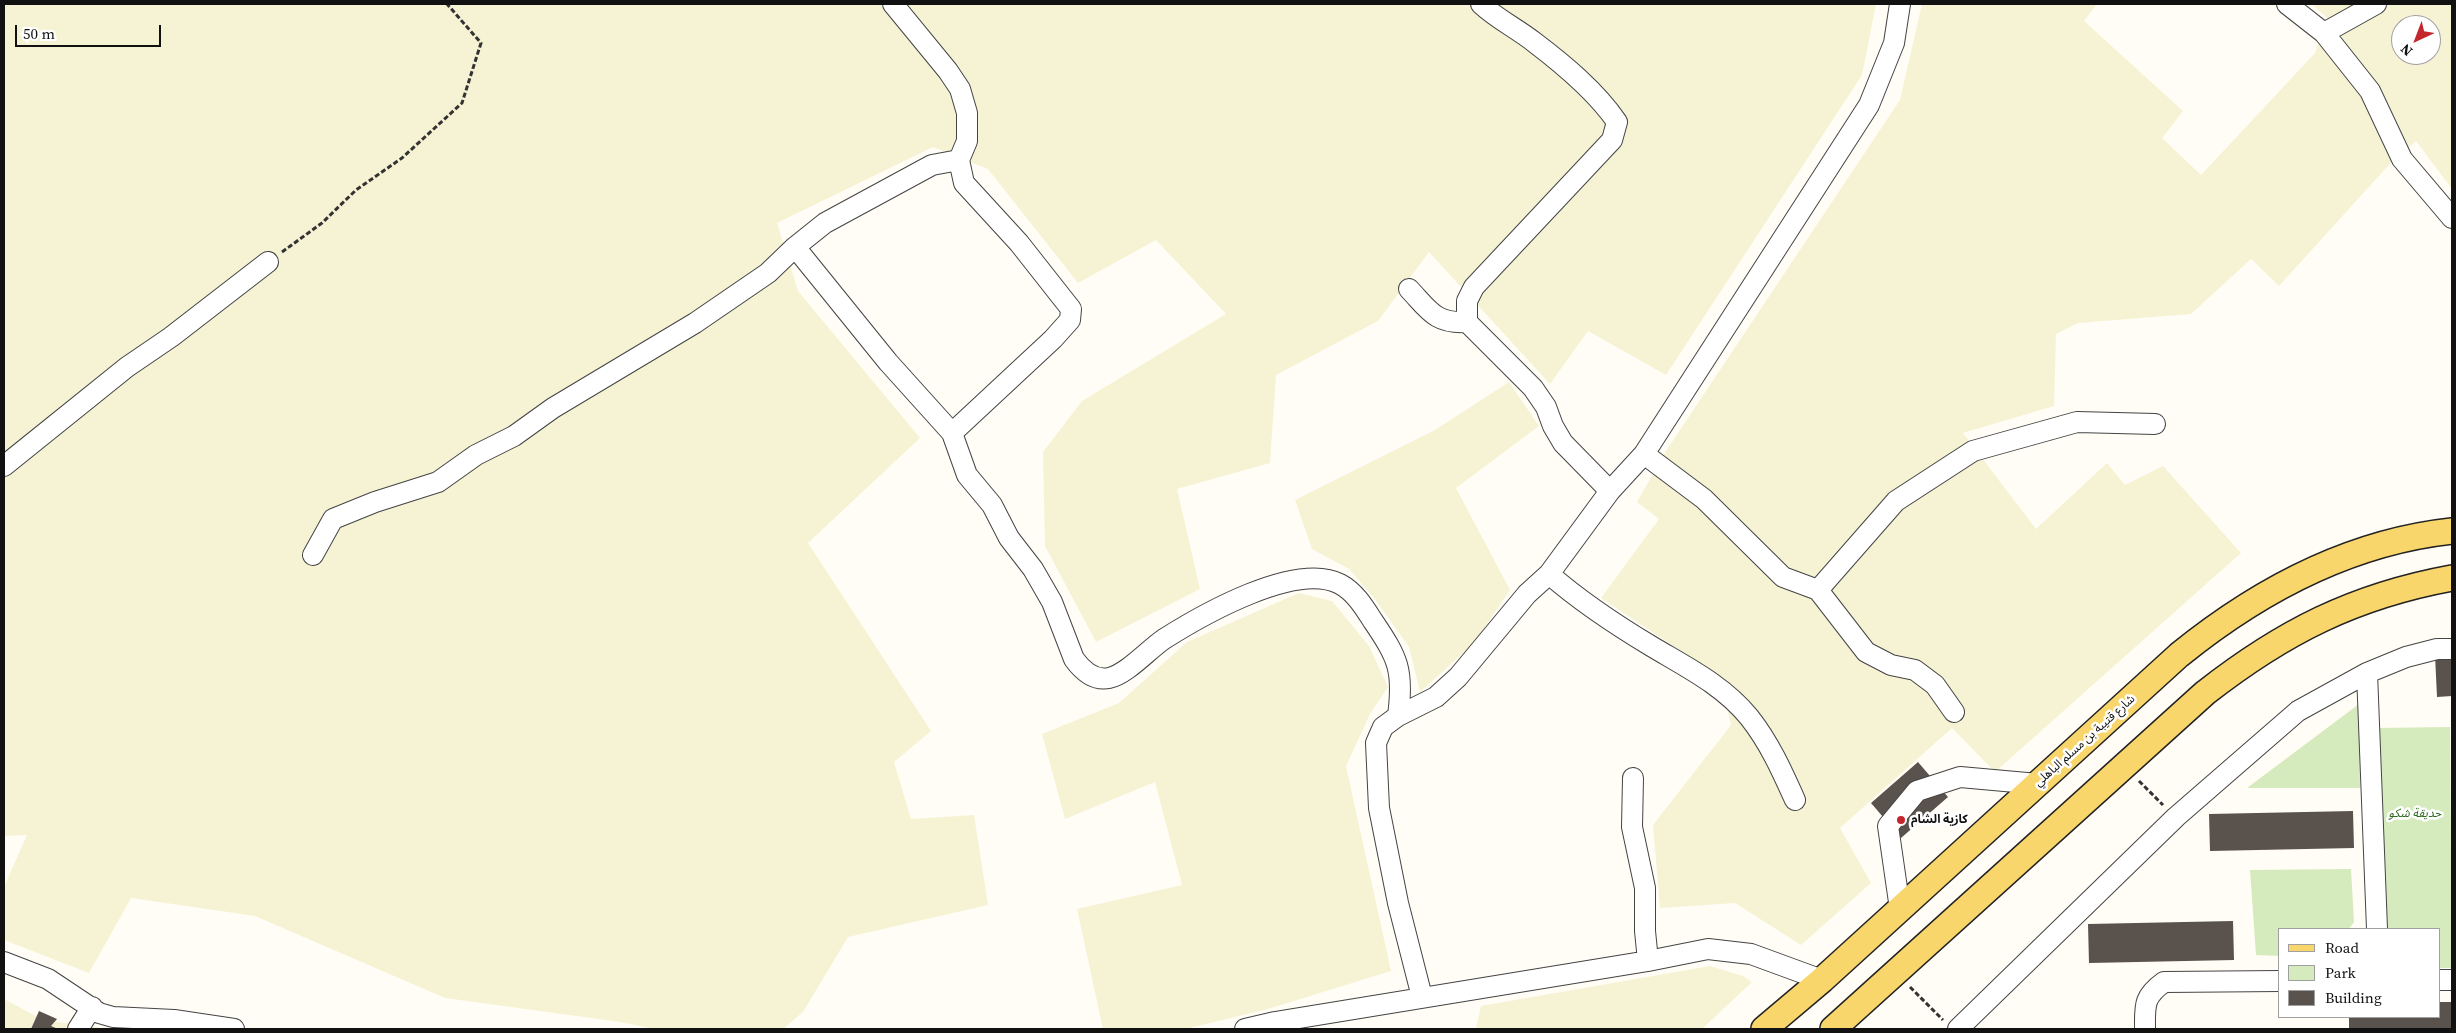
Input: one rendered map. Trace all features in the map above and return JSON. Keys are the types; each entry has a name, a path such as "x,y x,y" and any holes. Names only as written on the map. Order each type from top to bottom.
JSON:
{"main road":[{"name":"شارع قتيبة بن مسلم الباهلي","path":"1764,1029 1822,980 2212,628 2248,604 2323,565 2405,540 2452,531"},
{"path":"1833,1029 2205,693 2243,663 2284,637 2327,615 2372,598 2419,584 2452,578"}],"street":[{"path":"893,4 948,71 960,89 967,113 967,140 959,160 964,182 1019,243 1071,309 1070,320 1053,339 952,433"},
{"path":"1481,4 1496,18 1533,40 1561,64 1609,110 1616,122 1612,140 1474,287 1467,302 1467,322 1533,388 1546,407 1553,426 1563,442 1610,491"},
{"path":"1422,996 1398,903 1379,808 1376,743 1383,727 1398,716 1436,697 1458,676 1527,594 1549,574 1610,491 1644,454 1869,106 1894,43 1900,4"},
{"path":"2287,4 2324,33 2370,91 2402,159 2452,218"},
{"path":"2324,33 2376,4"},
{"path":"313,556 333,519 375,502 438,482 476,455 514,436 553,408 695,323 768,273 795,247 825,223 932,165 959,160"},
{"path":"795,247 882,354 952,433 967,475 992,505 1019,553 1034,569 1052,602 1074,659 1091,676 1106,678 1116,676 1164,640 1230,603 1291,580 1320,579 1339,584 1353,594 1393,651 1401,675 1398,716"},
{"path":"4,466 127,367 171,337 268,262"},
{"path":"1409,289 1440,319 1450,323 1467,322"},
{"path":"1818,590 1896,501 1973,451 2077,422 2155,424"},
{"path":"1644,454 1704,499 1783,577 1818,590 1866,652 1890,665 1915,670 1935,685 1954,712"},
{"path":"1549,574 1572,594 1651,646 1688,666 1727,696 1748,716 1766,739 1795,800"},
{"path":"1952,1026 2176,817 2298,711 2367,673 2406,657 2437,649 2452,648"},
{"path":"2367,673 2377,928"},
{"path":"1900,909 1888,826 1917,791 1960,777 2038,784"},
{"path":"1634,778 1632,827 1645,888 1645,931 1648,961"},
{"path":"1244,1029 1275,1026 1422,996 1648,961 1708,949 1751,954 1822,980"},
{"path":"4,962 48,979 99,1013 113,1017 174,1020 234,1029"},
{"path":"2145,1029 2145,1003 2153,990 2164,982 2278,981"},
{"path":"78,1029 92,1007"}],"path":[{"path":"268,262 322,224 356,190 402,158 462,103 481,43 447,4"},
{"path":"2138,780 2176,817"},
{"path":"1897,973 1952,1026"}],"shaded area":[{"path":"4,4 1876,4 1862,75 1666,375 1588,331 1550,384 1429,252 1378,321 1276,375 1270,463 1177,489 1200,589 1096,642 1045,546 1043,452 1082,401 1226,314 1156,240 1078,283 988,169 933,147 777,223 798,291 920,438 808,543 931,731 894,762 911,819 974,815 988,905 848,937 803,1012 783,1029 654,1029 620,1022 445,998 255,916 131,898 89,973 4,940 4,887 27,835 4,836"},
{"path":"1922,4 2097,4 2084,21 2183,111 2162,138 2201,175 2315,53 2327,18 2312,4 2452,4 2452,189 2416,141 2386,168 2279,286 2251,259 2191,314 2078,323 2056,334 2054,406 1963,433 2036,529 2107,463 2125,485 2163,466 2241,553 1995,772 1952,728 1840,828 1871,883 1801,945 1735,903 1660,908 1653,825 1731,725 1720,677 1601,598 1659,519 1637,502 1666,451 1900,100"},
{"path":"1509,382 1539,426 1456,488 1510,590 1473,644 1420,692 1409,647 1374,598 1349,569 1312,549 1295,500 1435,430"},
{"path":"1299,593 1332,601 1369,646 1388,687 1370,714 1346,766 1391,971 1268,1009 1185,1029 1103,1029 1077,909 1182,885 1155,782 1065,819 1042,734 1119,703 1187,642"},
{"path":"1710,966 1743,976 1752,982 1702,1029 1476,1029 1481,1006"},
{"path":"4,999 43,1020 108,1029 4,1029"}],"green space":[{"path":"2359,704 2360,788 2247,788"},
{"name":"حديقة شكو","path":"2450,727 2452,968 2441,968 2441,928 2382,928 2375,728"},
{"path":"2351,869 2354,922 2350,928 2278,928 2278,956 2256,955 2250,870"}],"building":[{"path":"2435,655 2452,655 2452,696 2437,697"},
{"path":"1918,762 1948,797 1901,838 1871,803"},
{"path":"2353,811 2354,848 2210,851 2209,814"},
{"path":"2233,921 2234,960 2089,963 2088,924"},
{"path":"2441,1002 2452,1002 2452,1029 2349,1029 2349,1018 2441,1018"},
{"path":"39,1011 57,1019 51,1026 58,1029 31,1029"}],"place":[{"name":"كازية الشام","path":"1901,820"}]}
